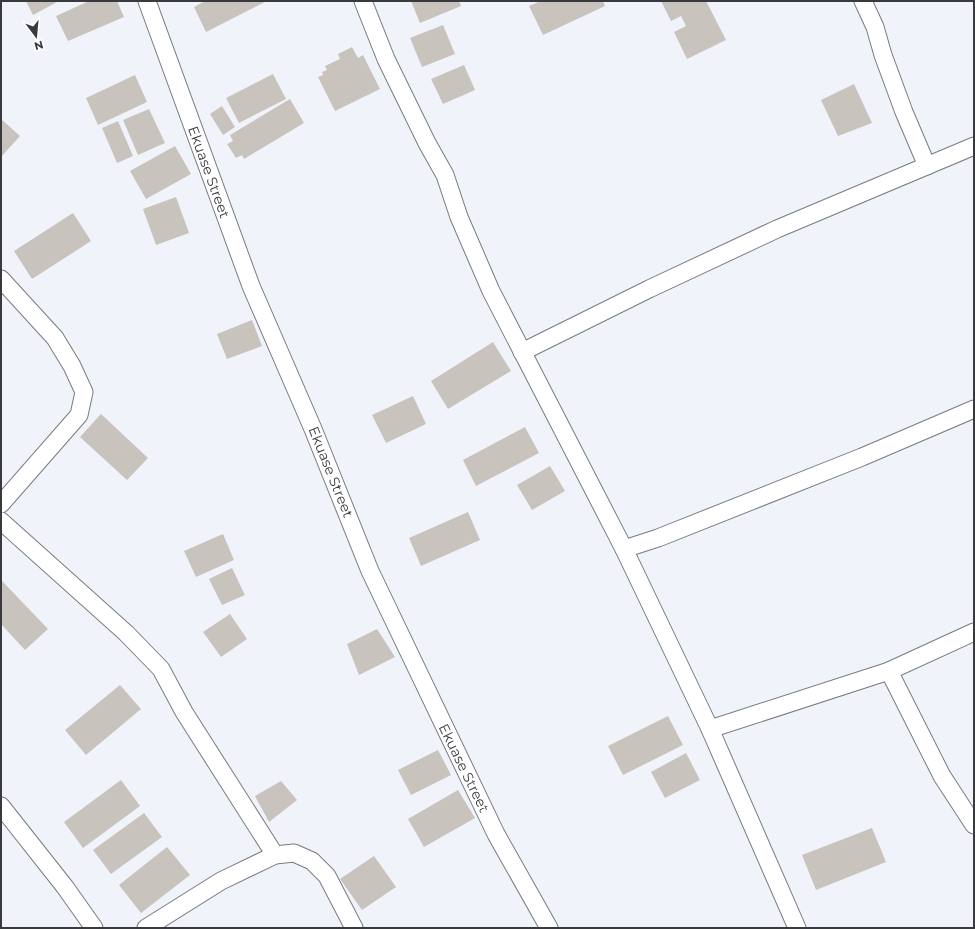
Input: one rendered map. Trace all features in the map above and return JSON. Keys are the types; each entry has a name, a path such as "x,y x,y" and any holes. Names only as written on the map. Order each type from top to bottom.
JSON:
{"street":[{"name":"Ekuase Street","path":"147,1 251,286 313,429 370,571 496,834 550,928"},
{"path":"363,1 386,59 427,143 445,175 459,218 484,276 624,549 710,729 797,928"},
{"path":"863,1 875,27 883,55 904,112 927,166"},
{"path":"522,352 649,289 777,229 974,146"},
{"path":"1,279 55,338 72,366 84,392 79,415 1,504"},
{"path":"624,549 658,538 862,457 974,409"},
{"path":"2,524 126,633 161,669 184,712 275,855"},
{"path":"710,729 889,671 974,632"},
{"path":"889,671 942,776 974,825"},
{"path":"1,806 65,887 94,928"},
{"path":"146,928 221,881 275,855 294,853 312,861 327,876 354,928"}],"building":[{"path":"26,1 59,1 33,15"},
{"path":"89,1 117,1 124,17 68,41 56,16"},
{"path":"205,1 267,1 206,32 194,7"},
{"path":"411,1 459,1 461,6 420,23"},
{"path":"541,1 603,1 605,6 543,35 529,6"},
{"path":"661,1 706,1 726,40 687,59 674,32 686,26 681,16 671,21"},
{"path":"443,25 455,54 422,67 410,38"},
{"path":"352,47 358,58 363,55 380,89 335,111 318,77 323,75 322,72 327,70 325,66 340,59 338,54"},
{"path":"464,65 475,90 443,104 431,79"},
{"path":"273,74 286,99 239,123 226,98"},
{"path":"135,75 147,102 98,125 86,98"},
{"path":"854,84 872,123 838,136 821,100"},
{"path":"290,99 304,123 244,159 242,155 236,158 227,144 233,141 230,135"},
{"path":"222,106 235,127 223,135 210,114"},
{"path":"149,109 165,143 138,155 123,120"},
{"path":"1,119 20,136 1,157"},
{"path":"118,121 133,156 117,163 102,128"},
{"path":"175,146 191,174 146,199 130,171"},
{"path":"176,197 189,233 156,245 143,209"},
{"path":"73,213 91,241 32,279 14,251"},
{"path":"252,320 262,346 227,359 217,334"},
{"path":"493,342 511,371 448,409 431,381"},
{"path":"413,396 426,424 386,443 372,415"},
{"path":"101,414 148,458 127,480 80,437"},
{"path":"525,427 539,453 476,486 463,460"},
{"path":"550,466 565,491 532,510 517,485"},
{"path":"468,512 480,540 421,566 409,538"},
{"path":"223,534 234,560 196,577 184,551"},
{"path":"232,568 245,595 222,605 209,579"},
{"path":"2,581 48,629 25,650 1,624"},
{"path":"230,614 247,639 221,657 203,632"},
{"path":"377,629 395,657 359,675 347,644"},
{"path":"120,685 141,709 86,755 65,730"},
{"path":"668,716 683,745 623,775 608,746"},
{"path":"438,750 451,775 411,795 398,770"},
{"path":"686,753 700,780 665,798 651,772"},
{"path":"121,780 140,806 83,848 64,822"},
{"path":"281,781 297,800 269,822 255,796"},
{"path":"458,790 475,818 424,847 408,819"},
{"path":"144,813 162,837 111,874 93,850"},
{"path":"872,828 886,862 816,890 802,855"},
{"path":"167,847 190,875 141,913 119,885"},
{"path":"374,856 396,887 362,910 340,879"}]}
